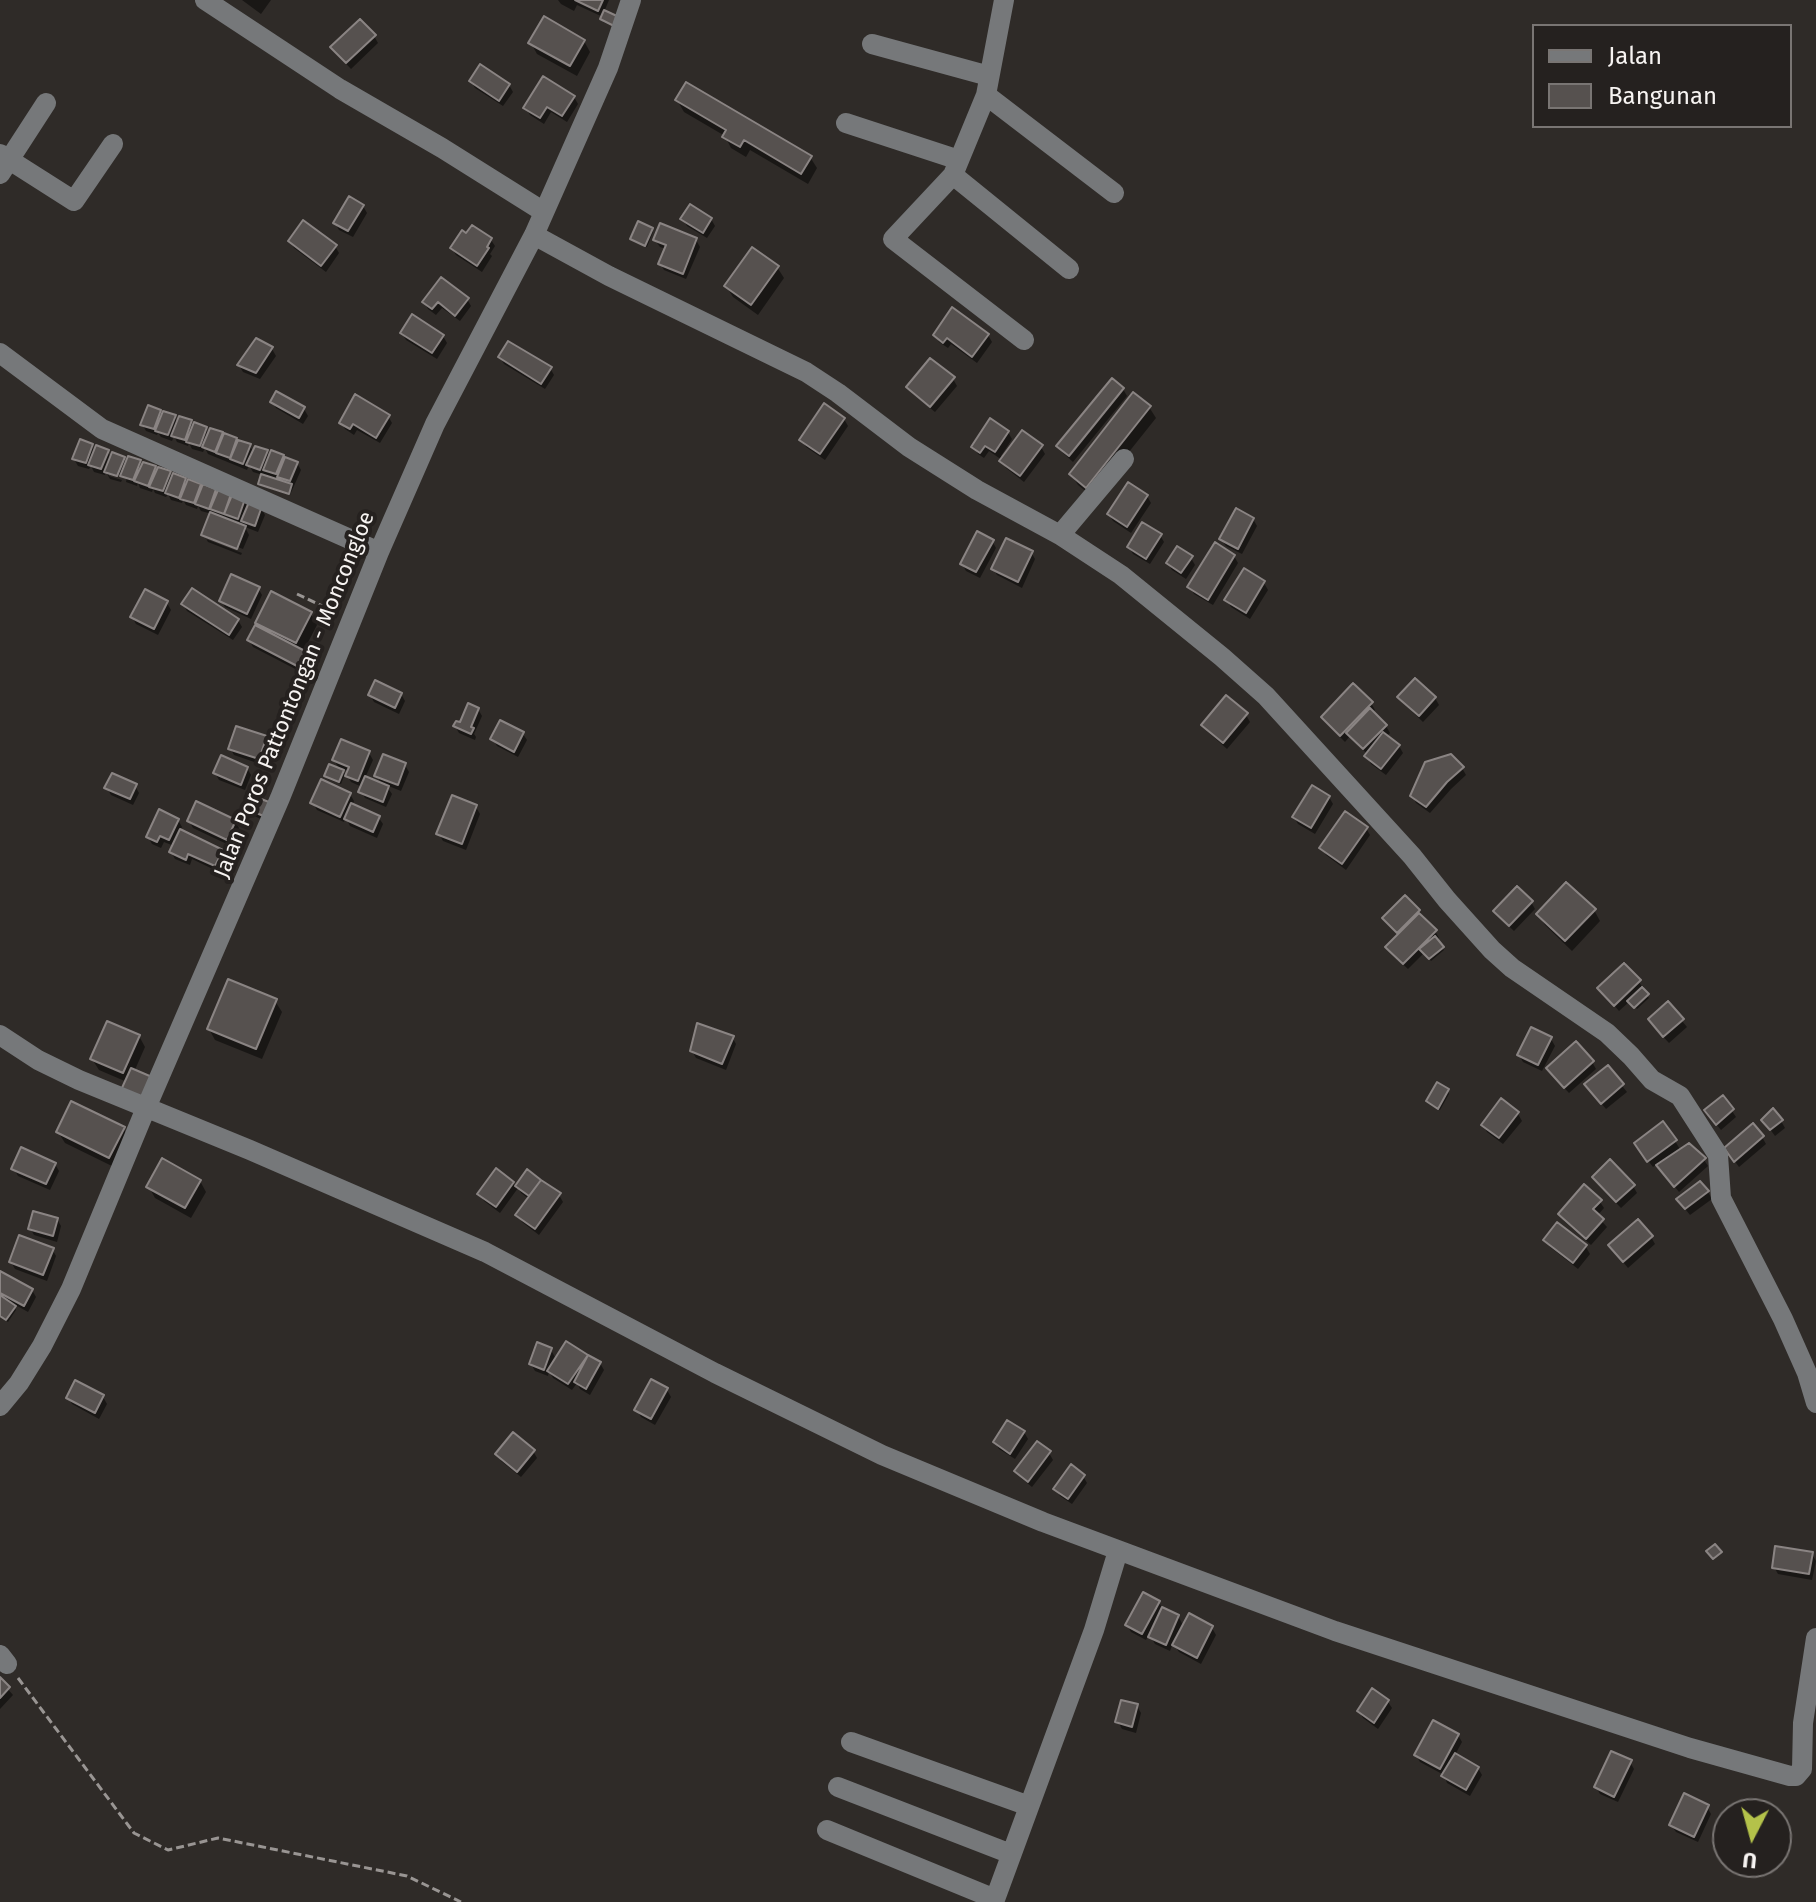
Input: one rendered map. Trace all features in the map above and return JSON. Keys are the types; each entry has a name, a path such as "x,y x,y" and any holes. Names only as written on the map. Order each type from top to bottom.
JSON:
{"street":[{"path":"205,0 340,89 544,212"},
{"name":"Jalan Poros Pattontongan - Moncongloe","path":"0,1406 42,1346 71,1289 280,798 379,552 435,424 534,235 608,68 631,0"},
{"path":"1004,0 988,86 956,168 893,239 1024,340"},
{"path":"872,44 988,86 1114,193"},
{"path":"46,103 3,162 74,201 113,144"},
{"path":"846,123 956,168 1069,269"},
{"path":"534,235 633,288 806,372 909,447 977,490 1060,535 1121,575 1266,696 1412,856 1492,950 1512,968 1607,1033 1652,1080 1680,1096 1718,1155 1721,1198 1783,1319 1807,1373 1816,1403"},
{"path":"0,353 102,429 379,552"},
{"path":"1060,535 1124,459"},
{"path":"0,1035 38,1060 79,1080 485,1252 715,1373 882,1455 1043,1522 1350,1636 1690,1748 1790,1776 1796,1776 1802,1769 1803,1723 1816,1638"},
{"path":"827,1830 994,1901 1094,1630 1118,1551"},
{"path":"851,1742 1029,1806"},
{"path":"838,1787 1011,1854"}],"path":[{"path":"297,594 351,620"},
{"path":"4,1660 134,1833 168,1850 218,1838 407,1876 461,1902"}],"building":[{"path":"575,0 603,0 598,11"},
{"path":"604,10 619,17 614,26 600,19"},
{"path":"544,16 585,40 570,66 528,43"},
{"path":"360,19 376,35 346,63 330,47"},
{"path":"480,64 510,84 499,101 469,81"},
{"path":"543,76 575,96 562,116 547,107 540,118 523,108"},
{"path":"686,82 812,156 801,174 744,140 740,147 722,137 726,130 675,100"},
{"path":"349,196 364,205 348,231 333,223"},
{"path":"690,204 712,218 703,233 680,219"},
{"path":"303,220 337,245 321,266 288,241"},
{"path":"638,221 653,228 645,246 630,239"},
{"path":"660,223 697,238 683,274 658,264 666,245 653,240"},
{"path":"472,225 492,238 477,266 450,248 462,230 466,233"},
{"path":"752,247 779,266 751,305 724,286"},
{"path":"441,277 469,298 455,316 438,302 432,309 422,302"},
{"path":"952,307 989,334 972,357 947,338 943,343 933,335"},
{"path":"412,314 444,335 432,353 400,333"},
{"path":"256,338 273,347 256,373 237,365"},
{"path":"508,341 552,367 541,384 498,357"},
{"path":"930,358 955,377 930,407 906,387"},
{"path":"1112,378 1124,388 1069,456 1056,446"},
{"path":"276,391 305,407 299,418 270,402"},
{"path":"1133,392 1151,406 1086,488 1069,474"},
{"path":"355,394 390,415 376,438 353,424 350,429 339,423"},
{"path":"824,403 845,418 820,454 799,440"},
{"path":"148,405 161,410 154,429 140,425"},
{"path":"163,411 176,415 168,435 155,431"},
{"path":"179,416 192,420 185,440 171,436"},
{"path":"990,418 1009,431 995,452 985,446 980,453 971,447"},
{"path":"194,422 207,427 200,446 186,442"},
{"path":"210,428 223,432 215,452 202,447"},
{"path":"1022,430 1043,445 1020,476 999,461"},
{"path":"224,433 237,438 230,458 216,453"},
{"path":"80,439 93,444 86,463 72,459"},
{"path":"238,440 251,444 243,464 230,459"},
{"path":"96,445 109,450 101,469 88,465"},
{"path":"255,446 268,450 260,470 246,465"},
{"path":"271,450 284,455 276,474 263,470"},
{"path":"112,452 125,457 117,476 104,472"},
{"path":"128,456 141,460 133,480 120,476"},
{"path":"285,457 298,462 290,481 277,477"},
{"path":"143,462 156,466 148,486 134,481"},
{"path":"158,467 171,471 163,491 149,487"},
{"path":"173,473 186,478 179,498 165,493"},
{"path":"261,474 292,484 289,494 258,484"},
{"path":"188,479 201,484 194,503 180,499"},
{"path":"1128,482 1148,495 1127,527 1107,514"},
{"path":"203,484 216,489 209,509 195,504"},
{"path":"218,490 231,494 224,514 210,509"},
{"path":"232,495 245,499 238,519 224,514"},
{"path":"249,502 262,506 255,526 241,521"},
{"path":"1236,508 1254,518 1238,549 1219,539"},
{"path":"210,512 246,526 237,549 201,535"},
{"path":"1142,522 1162,534 1146,559 1127,547"},
{"path":"977,531 994,540 976,572 960,564"},
{"path":"1006,538 1033,551 1018,582 991,569"},
{"path":"1215,542 1235,555 1208,600 1187,587"},
{"path":"1177,546 1193,556 1181,573 1166,563"},
{"path":"1244,568 1265,581 1246,613 1224,600"},
{"path":"231,574 260,587 247,614 219,601"},
{"path":"192,588 239,619 229,635 181,604"},
{"path":"145,589 168,601 154,629 130,617"},
{"path":"271,591 312,612 296,643 255,623"},
{"path":"255,625 305,651 297,666 247,640"},
{"path":"1415,678 1436,697 1419,716 1397,697"},
{"path":"375,680 402,693 395,708 368,695"},
{"path":"1353,683 1373,702 1340,736 1321,717"},
{"path":"1226,695 1248,713 1223,743 1201,725"},
{"path":"468,703 479,708 471,734 453,726 456,721 460,722"},
{"path":"1370,708 1387,725 1363,749 1346,733"},
{"path":"500,720 524,732 514,752 490,739"},
{"path":"236,726 267,736 259,759 228,749"},
{"path":"1383,732 1400,745 1381,769 1364,756"},
{"path":"341,739 370,751 358,781 345,776 349,767 332,760"},
{"path":"383,754 406,763 398,785 374,776"},
{"path":"1451,754 1464,767 1426,807 1410,796 1425,762"},
{"path":"221,755 248,767 241,785 213,773"},
{"path":"329,764 344,770 339,782 324,776"},
{"path":"112,773 137,784 130,799 104,788"},
{"path":"365,776 389,786 383,802 358,792"},
{"path":"321,779 351,793 340,817 310,803"},
{"path":"1312,785 1330,796 1311,828 1292,817"},
{"path":"251,795 274,804 268,818 245,808"},
{"path":"452,795 477,805 462,844 436,834"},
{"path":"196,801 236,820 227,840 187,821"},
{"path":"351,803 380,816 373,832 344,819"},
{"path":"159,809 179,819 169,840 160,836 157,842 146,837"},
{"path":"1345,811 1368,827 1342,864 1319,848"},
{"path":"180,829 223,850 215,866 188,854 186,860 169,852"},
{"path":"1566,882 1596,909 1565,941 1536,914"},
{"path":"1517,886 1533,901 1509,926 1493,911"},
{"path":"1405,895 1420,910 1397,933 1382,918"},
{"path":"1419,913 1437,930 1403,964 1385,947"},
{"path":"1435,936 1444,947 1429,959 1419,949"},
{"path":"1624,963 1641,980 1614,1006 1597,988"},
{"path":"228,979 277,999 256,1049 207,1029"},
{"path":"1642,987 1649,994 1634,1008 1627,1001"},
{"path":"1668,1001 1684,1019 1663,1037 1648,1019"},
{"path":"107,1021 140,1035 123,1073 90,1059"},
{"path":"697,1023 734,1036 722,1064 690,1051"},
{"path":"1531,1027 1552,1037 1538,1065 1517,1055"},
{"path":"1576,1041 1594,1061 1564,1088 1546,1068"},
{"path":"1608,1065 1624,1084 1601,1104 1584,1084"},
{"path":"131,1068 152,1077 143,1098 121,1090"},
{"path":"1437,1082 1449,1089 1438,1109 1426,1101"},
{"path":"1723,1095 1734,1109 1716,1125 1704,1110"},
{"path":"1501,1098 1519,1112 1499,1138 1481,1125"},
{"path":"71,1101 125,1127 109,1158 56,1132"},
{"path":"1773,1108 1783,1120 1770,1130 1761,1120"},
{"path":"1663,1121 1677,1140 1647,1162 1634,1143"},
{"path":"1753,1123 1764,1136 1734,1162 1724,1148"},
{"path":"1689,1143 1706,1158 1674,1187 1656,1165"},
{"path":"21,1147 56,1163 46,1184 11,1169"},
{"path":"162,1158 201,1180 185,1208 146,1187"},
{"path":"1610,1159 1635,1185 1616,1202 1592,1177"},
{"path":"496,1168 514,1182 496,1207 477,1194"},
{"path":"527,1169 541,1180 529,1196 515,1186"},
{"path":"541,1180 561,1193 535,1229 515,1215"},
{"path":"1700,1181 1709,1191 1685,1209 1676,1199"},
{"path":"1584,1184 1602,1200 1593,1209 1604,1219 1586,1239 1558,1214"},
{"path":"33,1211 58,1218 53,1236 28,1229"},
{"path":"1638,1219 1653,1236 1623,1262 1608,1245"},
{"path":"1557,1222 1587,1245 1573,1263 1543,1240"},
{"path":"19,1235 54,1248 43,1275 9,1262"},
{"path":"0,1271 33,1289 24,1306 0,1293"},
{"path":"0,1295 16,1306 6,1320 0,1316"},
{"path":"566,1341 588,1355 568,1384 547,1371"},
{"path":"537,1342 552,1348 544,1370 529,1364"},
{"path":"588,1355 601,1362 586,1389 574,1382"},
{"path":"651,1379 668,1388 651,1419 634,1410"},
{"path":"75,1380 104,1395 95,1413 66,1398"},
{"path":"1007,1420 1025,1431 1010,1454 993,1442"},
{"path":"513,1432 535,1450 517,1472 495,1454"},
{"path":"1037,1441 1051,1451 1028,1482 1014,1471"},
{"path":"1071,1464 1085,1475 1068,1499 1053,1489"},
{"path":"1715,1544 1722,1552 1713,1559 1706,1551"},
{"path":"1775,1546 1813,1552 1809,1574 1772,1568"},
{"path":"1143,1592 1160,1601 1142,1634 1125,1625"},
{"path":"1162,1607 1179,1615 1166,1645 1148,1637"},
{"path":"1189,1613 1213,1626 1197,1658 1172,1645"},
{"path":"0,1677 10,1687 0,1698"},
{"path":"1372,1688 1389,1700 1374,1723 1357,1711"},
{"path":"1121,1700 1138,1704 1132,1727 1115,1722"},
{"path":"1433,1720 1459,1734 1440,1769 1414,1755"},
{"path":"1611,1751 1632,1760 1614,1797 1594,1787"},
{"path":"1455,1753 1479,1767 1466,1790 1441,1776"},
{"path":"1684,1793 1709,1805 1694,1837 1669,1825"}]}
